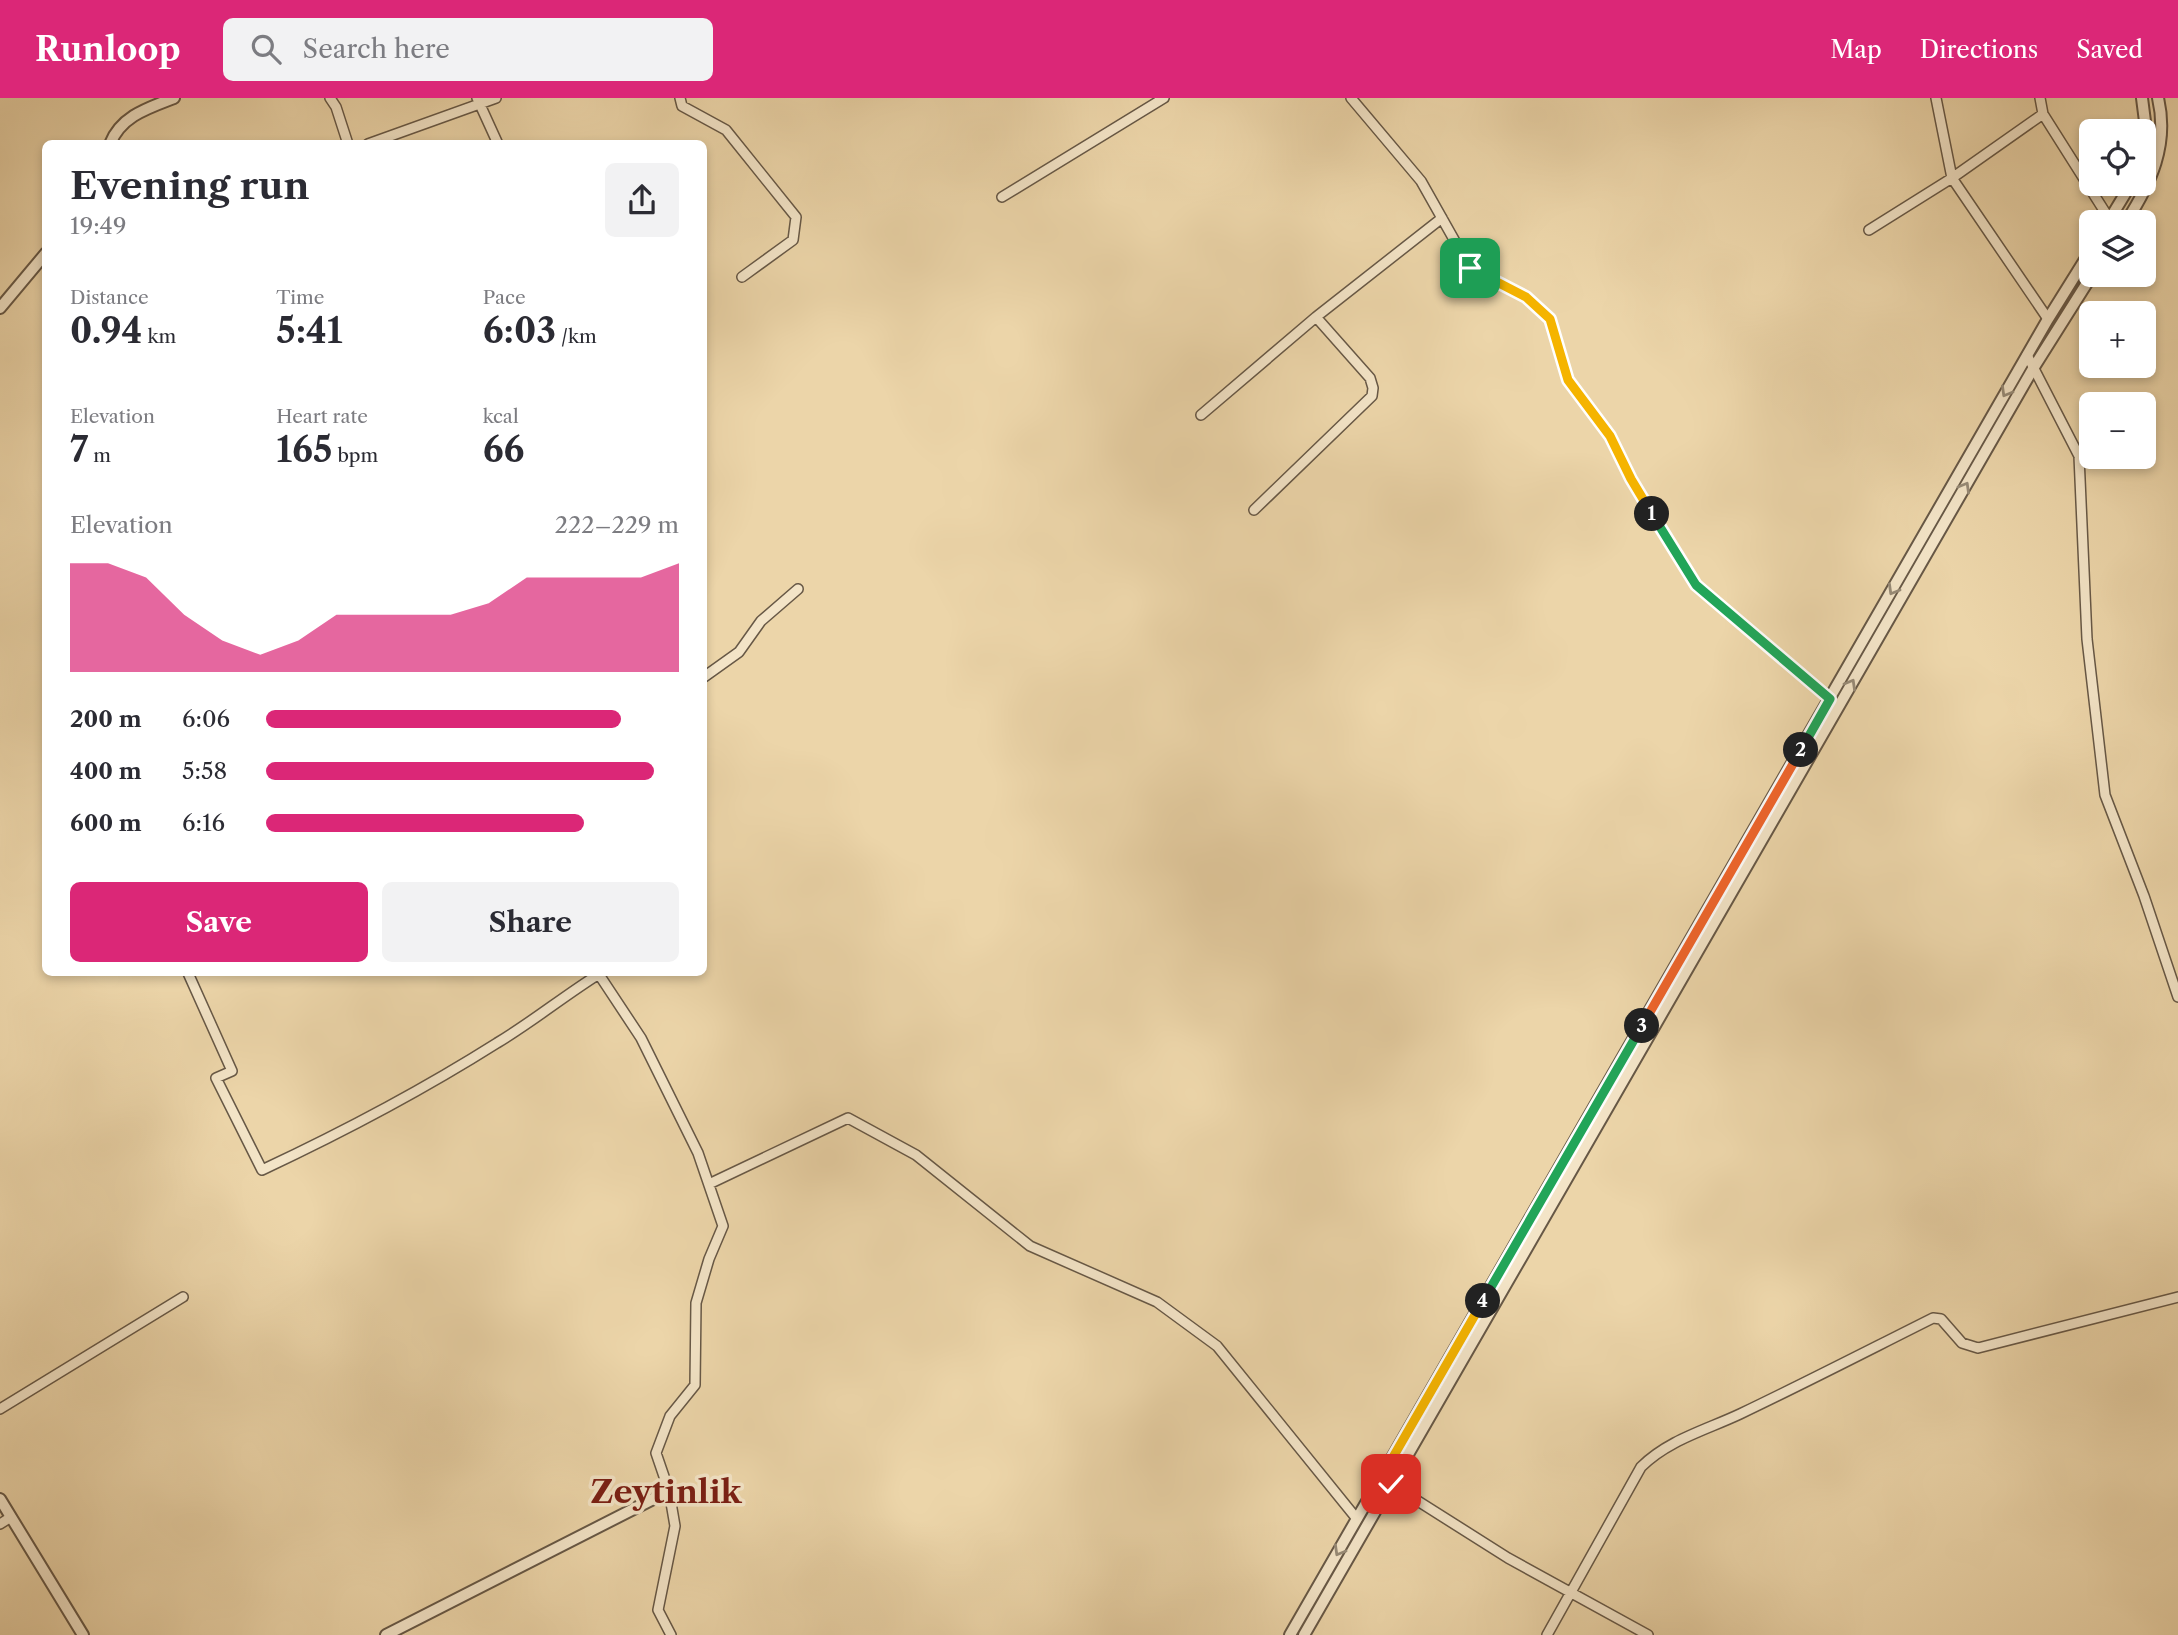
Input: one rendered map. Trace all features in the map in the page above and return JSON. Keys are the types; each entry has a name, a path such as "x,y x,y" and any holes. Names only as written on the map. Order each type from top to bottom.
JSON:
{"street":[{"path":"111,140 114,133 130,117 174,98"},
{"path":"330,98 346,140"},
{"path":"378,140 479,100 496,98"},
{"path":"680,98 682,106 726,130 796,217 793,240 743,277"},
{"path":"1002,197 1164,98"},
{"path":"1351,98 1421,181 1470,268 1526,297 1550,319 1568,380 1610,436 1631,479 1696,585 1830,699"},
{"path":"1936,98 1952,178 2048,319"},
{"path":"2040,98 2043,114 2102,210"},
{"path":"2142,98 2145,119"},
{"path":"2133,210 2148,185 2157,161 2163,130 2158,98"},
{"path":"479,100 496,140"},
{"path":"1869,230 1952,178 2043,114"},
{"path":"1201,415 1316,317 1442,218"},
{"path":"0,308 42,258"},
{"path":"1290,1635 2027,355 2079,269"},
{"path":"1304,1635 2034,367 2084,287"},
{"path":"1254,510 1371,397 1373,388 1370,377 1316,317"},
{"path":"2027,355 2078,456 2087,639 2105,795 2144,896 2178,998"},
{"path":"707,675 740,652 761,621 798,589"},
{"path":"189,976 232,1071 216,1078 262,1170 396,1104 500,1042 595,976"},
{"path":"599,976 641,1038 698,1153 723,1226 709,1259 696,1303 695,1385 670,1416 656,1453 669,1491 675,1526 658,1610 671,1635"},
{"path":"709,1184 848,1118 916,1155 1030,1246 1157,1302 1217,1346 1357,1519"},
{"path":"0,1409 183,1297"},
{"path":"1547,1635 1641,1467 1652,1456 1672,1444 1741,1414 1933,1318 1941,1319 1962,1343 1978,1348 2178,1297"},
{"path":"1381,1478 1508,1558 1648,1635"},
{"path":"386,1635 669,1491"},
{"path":"0,1499 83,1635"},
{"path":"0,1524 11,1517"}],"district":[{"name":"Zeytinlik","path":"666,1491"}],"route":[{"path":"1391,1484 1381,1478 1830,699 1696,585 1631,479 1610,436 1568,380 1550,319 1526,297 1470,268"}]}
